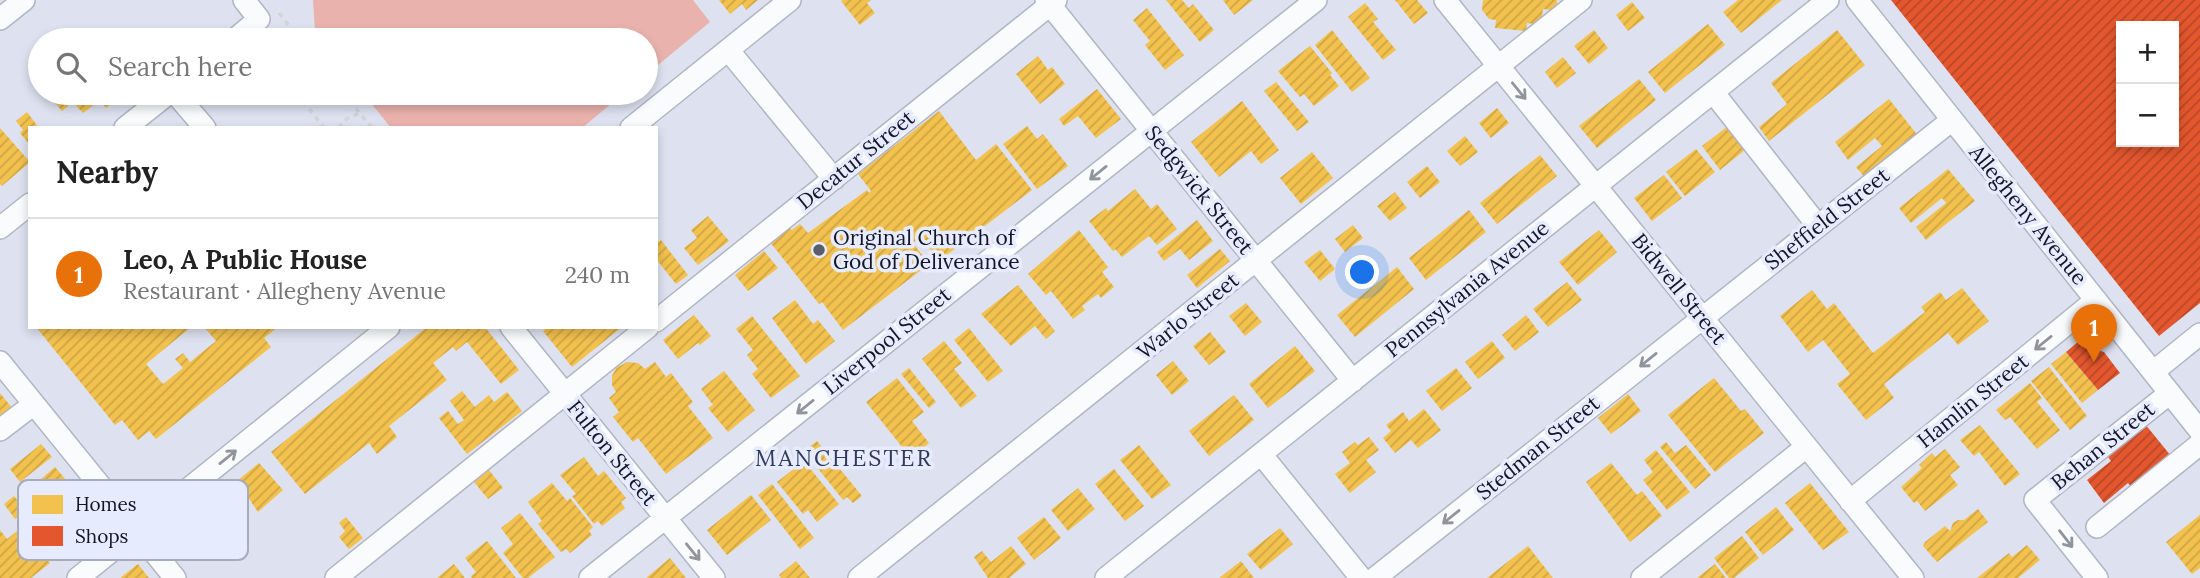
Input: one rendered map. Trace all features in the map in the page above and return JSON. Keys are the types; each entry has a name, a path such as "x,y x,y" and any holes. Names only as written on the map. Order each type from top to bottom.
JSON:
{"street":[{"path":"0,19 24,0"},
{"path":"634,126 790,0"},
{"name":"Liverpool Street","path":"590,578 1316,0"},
{"name":"Bidwell Street","path":"1445,0 1850,501 1903,575"},
{"name":"Warlo Street","path":"859,578 1581,0"},
{"name":"Pennsylvania Avenue","path":"1106,578 1828,0"},
{"name":"Allegheny Avenue","path":"1857,0 2200,431"},
{"name":"Sedgwick Street","path":"1051,2 1151,131 1353,381"},
{"name":"Decatur Street","path":"658,319 1051,2"},
{"path":"242,28 257,6"},
{"path":"729,51 834,178"},
{"path":"1713,92 1818,226"},
{"path":"139,123 157,105"},
{"path":"185,105 203,126"},
{"name":"Sheffield Street","path":"1702,317 1952,120"},
{"path":"0,228 28,206"},
{"name":"Hamlin Street","path":"1850,501 2096,300"},
{"name":"Stedman Street","path":"1375,578 1702,317"},
{"path":"199,480 387,329"},
{"name":"Fulton Street","path":"513,329 714,578"},
{"path":"335,578 646,329"},
{"name":"Behan Street","path":"2153,372 2200,334"},
{"path":"0,362 95,480"},
{"name":"Behan Street","path":"2097,578 2035,500 2170,393"},
{"path":"0,430 33,404"},
{"path":"2097,527 2200,444"},
{"path":"1642,578 1806,447"},
{"path":"1261,454 1361,578"},
{"path":"78,578 100,560"},
{"path":"160,560 175,578"}],"path":[{"path":"257,6 285,28"},
{"path":"306,105 322,126"},
{"path":"353,105 370,126"},
{"path":"340,126 343,121 359,113"}],"shaded area":[{"path":"313,0 693,0 710,22 658,65 658,28 315,28"},
{"path":"373,105 610,105 584,126 389,126"}],"building: Homes":[{"path":"719,0 758,0 746,10 742,4 730,14"},
{"path":"871,0 867,3 875,13 860,25 841,1"},
{"path":"1166,0 1182,0 1189,8 1193,4 1214,30 1200,42"},
{"path":"1223,0 1253,0 1234,15"},
{"path":"1395,0 1417,0 1428,13 1414,24"},
{"path":"1483,0 1557,0 1557,6 1551,10 1543,9 1542,17 1534,24 1527,23 1526,31 1495,28 1496,20 1489,19 1482,10"},
{"path":"1738,0 1782,0 1741,33 1723,12"},
{"path":"1632,2 1645,18 1628,31 1616,15"},
{"path":"1365,3 1378,19 1373,22 1396,50 1383,60 1348,17"},
{"path":"1147,8 1184,55 1165,70 1145,45 1150,41 1133,20"},
{"path":"1708,24 1725,45 1665,93 1648,72"},
{"path":"1332,30 1370,78 1352,92 1315,45"},
{"path":"1594,30 1608,48 1589,64 1574,46"},
{"path":"1837,30 1865,65 1769,141 1759,127 1787,104 1771,83"},
{"path":"1310,46 1339,86 1314,106 1304,94 1300,97 1278,71"},
{"path":"1038,56 1048,70 1052,67 1065,84 1040,104 1016,74"},
{"path":"1563,57 1576,73 1557,88 1545,72"},
{"path":"1639,79 1656,100 1597,148 1579,126"},
{"path":"1276,82 1309,122 1297,131 1264,91"},
{"path":"1097,89 1121,119 1096,138 1078,116 1064,126 1059,119"},
{"path":"1889,99 1919,137 1866,179 1856,167 1882,146 1875,138 1848,160 1835,142"},
{"path":"1242,101 1279,150 1261,164 1251,151 1219,177 1191,142"},
{"path":"57,105 69,105 62,111"},
{"path":"76,105 93,105 83,113"},
{"path":"1497,108 1509,123 1491,138 1479,123"},
{"path":"939,111 976,160 996,144 1032,190 939,261 921,237 913,243 929,264 843,330 770,242 789,227 792,230 800,224 808,233 867,190 869,193 871,191 858,174"},
{"path":"27,112 38,126 28,126 28,143 20,133 23,130 16,121"},
{"path":"1732,123 1750,146 1720,170 1702,146"},
{"path":"1027,126 1037,139 1043,134 1068,166 1037,189 1003,144"},
{"path":"0,128 28,160 28,164 2,186"},
{"path":"1465,136 1478,152 1460,166 1447,151"},
{"path":"1696,149 1715,172 1685,196 1666,172"},
{"path":"1312,152 1333,178 1301,204 1280,178"},
{"path":"1540,155 1557,176 1497,224 1480,203"},
{"path":"1427,166 1440,182 1420,198 1407,182"},
{"path":"1948,169 1975,201 1926,240 1916,227 1946,203 1942,198 1911,223 1899,208"},
{"path":"1664,175 1682,198 1652,221 1634,198"},
{"path":"1135,189 1151,209 1157,204 1177,229 1157,245 1149,236 1122,257 1115,249 1113,251 1089,221 1106,208 1108,211"},
{"path":"1395,192 1407,208 1390,221 1377,206"},
{"path":"1469,210 1486,232 1426,280 1409,258"},
{"path":"708,216 729,241 698,265 684,248 697,238 691,230"},
{"path":"1197,220 1213,241 1189,260 1180,249 1164,261 1157,252"},
{"path":"1353,225 1363,238 1345,252 1335,239"},
{"path":"1079,230 1108,267 1102,272 1114,287 1101,298 1098,294 1082,306 1085,310 1073,319 1051,291 1046,295 1028,274"},
{"path":"1599,230 1617,252 1578,285 1559,262"},
{"path":"661,240 688,275 676,284 658,262 658,242"},
{"path":"1220,249 1230,261 1197,288 1187,275"},
{"path":"1320,250 1335,269 1320,281 1304,262"},
{"path":"764,251 778,268 748,291 735,275"},
{"path":"1397,267 1414,289 1355,337 1337,315"},
{"path":"1567,282 1582,300 1548,327 1533,309"},
{"path":"1018,285 1055,331 1046,339 1035,326 1011,346 981,314"},
{"path":"1962,288 1989,321 1958,345 1948,333 1884,384 1894,398 1866,420 1837,384 1850,374 1823,340 1808,352 1780,316 1812,290 1827,309 1834,303 1873,353 1925,312 1921,307 1940,292 1946,300"},
{"path":"795,300 813,324 818,320 835,341 806,364 772,318"},
{"path":"1246,303 1262,322 1245,336 1229,316"},
{"path":"694,315 711,336 678,359 663,340"},
{"path":"1526,315 1539,332 1515,351 1502,335"},
{"path":"752,316 800,376 771,398 752,374 758,369 747,355 753,350 736,329"},
{"path":"969,328 1003,371 988,382 954,340"},
{"path":"38,329 189,329 146,364 163,384 183,368 175,359 183,353 190,362 216,341 206,329 275,329 264,338 271,347 156,439 149,431 138,440 122,420 115,425"},
{"path":"425,329 487,329 519,370 501,384 467,342 456,351 453,347 433,363 447,380 389,426 397,437 377,454 369,443 305,494 271,452"},
{"path":"546,329 620,329 572,367 543,331"},
{"path":"1210,332 1226,352 1209,365 1193,346"},
{"path":"944,341 962,363 954,369 977,396 961,408 922,359"},
{"path":"1492,341 1505,358 1478,379 1465,362"},
{"path":"1295,346 1315,371 1268,408 1249,384"},
{"path":"2066,352 2098,390 2082,403 2051,364"},
{"path":"1173,361 1189,381 1172,395 1156,375"},
{"path":"627,362 638,363 645,369 655,362 666,377 671,373 693,402 688,406 713,438 666,474 638,438 633,442 613,417 619,412 609,398 616,392 612,385 612,376 616,368"},
{"path":"2049,367 2087,416 2070,430 2031,381"},
{"path":"909,368 936,402 929,408 901,374"},
{"path":"1456,368 1472,388 1442,411 1426,391"},
{"path":"724,371 755,410 728,432 708,408 713,405 701,389"},
{"path":"897,378 924,412 912,421 929,443 911,458 866,402"},
{"path":"1714,378 1741,411 1745,409 1764,433 1715,472 1668,415"},
{"path":"2030,383 2042,398 2037,402 2060,430 2037,449 2010,417 2005,420 1996,410"},
{"path":"462,391 475,407 489,395 494,402 507,392 522,411 467,454 439,418 448,411 458,424 464,420 450,401"},
{"path":"0,393 13,409 0,419"},
{"path":"1628,394 1641,411 1611,434 1598,418"},
{"path":"1234,395 1254,420 1209,456 1189,431"},
{"path":"1424,409 1441,430 1418,448 1411,440 1395,453 1383,438 1391,431 1386,425 1403,412 1409,421"},
{"path":"1980,425 2020,474 2005,486 1979,452 1974,456 1960,440"},
{"path":"1369,437 1379,450 1366,460 1376,472 1350,493 1335,474 1350,463 1342,452 1355,442 1358,445"},
{"path":"817,441 862,496 853,503 847,497 843,500 804,451"},
{"path":"1666,442 1675,453 1686,445 1711,475 1695,489 1660,447"},
{"path":"41,444 52,457 23,480 18,480 10,469"},
{"path":"1139,445 1171,485 1152,499 1120,460"},
{"path":"1945,449 1960,467 1950,475 1958,485 1925,511 1917,501 1914,503 1901,487 1922,468 1919,465 1932,453 1935,457"},
{"path":"1656,450 1690,492 1667,510 1643,480 1653,472 1644,460"},
{"path":"584,457 598,476 604,471 626,498 621,502 625,508 602,526 598,521 594,524 572,496 576,494 560,475"},
{"path":"804,461 839,504 817,522 808,510 803,514 777,482"},
{"path":"259,463 283,490 258,512 248,497 248,480 238,480"},
{"path":"1611,463 1637,495 1642,491 1662,516 1630,542 1586,482"},
{"path":"55,467 66,480 42,480"},
{"path":"1114,469 1144,506 1125,521 1095,484"},
{"path":"489,470 503,488 488,499 474,482"},
{"path":"552,483 567,501 570,498 593,527 589,531 592,535 570,553 566,549 561,552 538,524 542,521 528,502"},
{"path":"1810,483 1849,532 1823,550 1785,503"},
{"path":"772,484 814,538 800,549 758,495"},
{"path":"1078,488 1095,509 1068,531 1051,510"},
{"path":"751,495 771,520 727,555 707,530"},
{"path":"14,496 18,501 18,517 15,519 4,504"},
{"path":"1776,507 1794,530 1763,555 1745,532"},
{"path":"1978,509 1988,522 1937,562 1923,546 1925,542 1945,526 1950,531 1953,523 1964,520"},
{"path":"520,513 555,557 528,578 523,578 503,553 513,544 501,528"},
{"path":"2200,515 2200,568 2192,574 2166,542"},
{"path":"346,517 363,538 349,549 339,537 345,531 339,523"},
{"path":"1044,517 1061,538 1034,560 1017,538"},
{"path":"1280,528 1293,544 1261,570 1247,554"},
{"path":"0,530 7,539 18,530 18,560 48,560 50,563 31,578 0,578"},
{"path":"1742,536 1759,558 1734,578 1729,578 1714,558"},
{"path":"487,541 516,578 472,578 476,572 465,558"},
{"path":"2027,545 2040,560 2018,578 1977,578 2009,553 2012,557"},
{"path":"1011,546 1026,564 1009,578 988,578 974,557 982,551 991,562"},
{"path":"1528,546 1553,578 1487,578"},
{"path":"670,558 686,578 646,578"},
{"path":"796,561 810,578 781,578 779,575"},
{"path":"1241,561 1254,578 1219,578"},
{"path":"138,564 149,578 120,578"},
{"path":"454,564 465,578 437,578"},
{"path":"1715,564 1726,578 1697,578"}],"building: Shops":[{"path":"1891,0 2200,0 2200,303 2159,336"},
{"path":"2086,335 2090,336 2092,345 2104,352 2120,373 2098,390 2066,352"},
{"path":"2145,424 2171,456 2132,488 2128,483 2104,503 2087,480 2111,461 2105,453"}],"place":[{"name":"Original Church of God of Deliverance","path":"819,250"},
{"name":"Leo, A Public House","path":"2094,362"}],"district":[{"name":"MANCHESTER","path":"844,458"}]}
